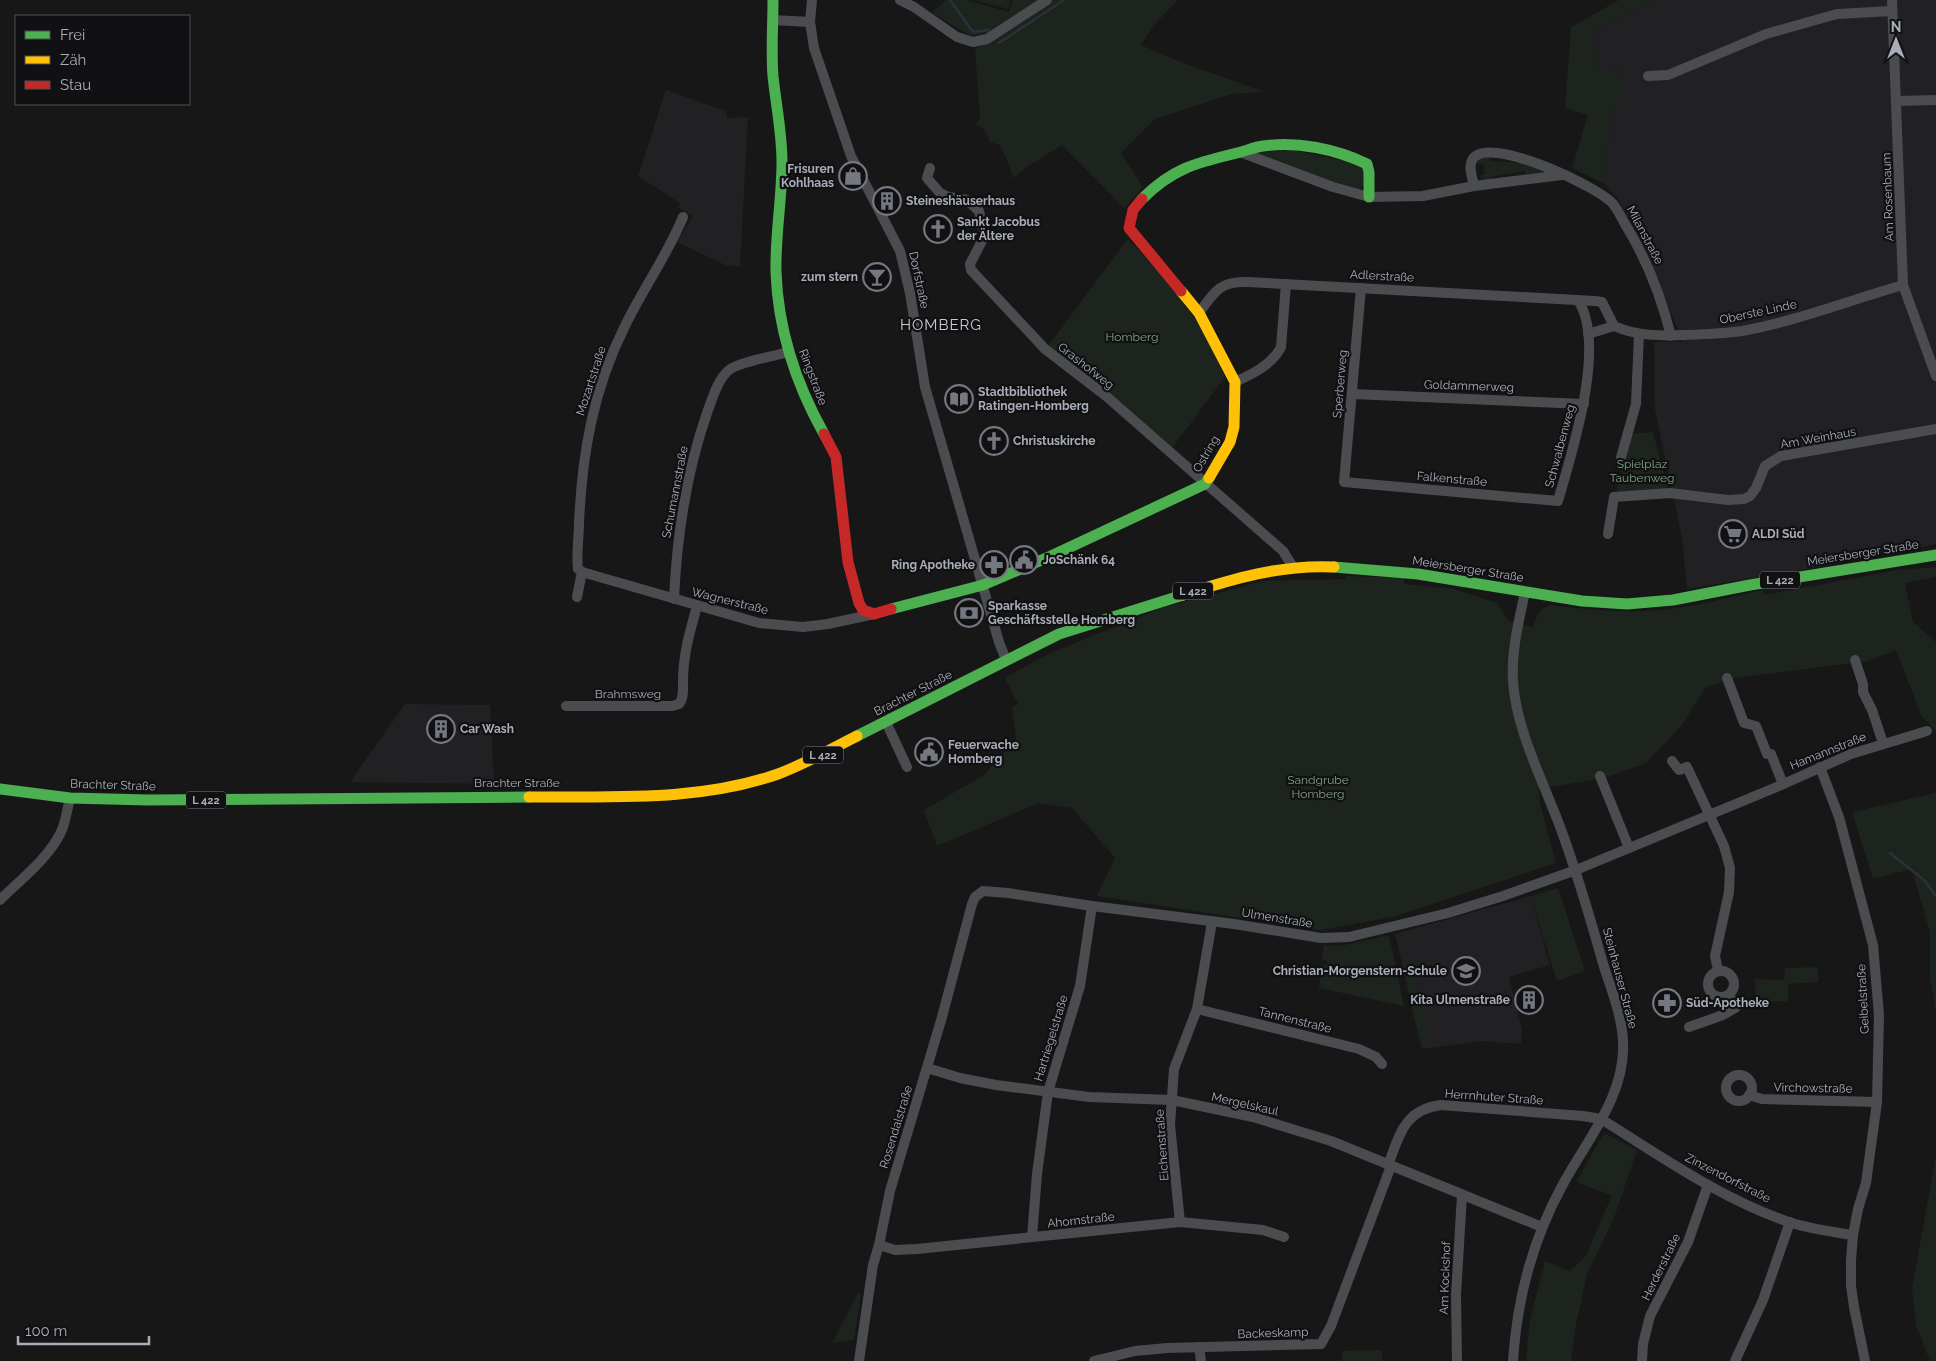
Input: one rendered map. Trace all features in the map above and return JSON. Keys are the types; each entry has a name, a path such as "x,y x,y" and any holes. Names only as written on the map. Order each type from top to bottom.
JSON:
{"main road":[{"name":"Ringstraße","path":"773,0 773,74 781,135 782,164 776,272 782,331 788,352 812,413 836,457 848,562 859,603 863,610 874,614"},
{"path":"1240,152 1252,147 1291,145 1327,150 1354,158 1367,164 1369,172 1369,197"},
{"name":"Ostring","path":"983,585 1118,526 1204,484 1230,442 1235,412 1235,382 1199,313 1130,228 1129,219 1140,200 1162,181 1179,170 1221,156 1240,152"},
{"name":"Meiersberger Straße","path":"1006,660 1072,629 1241,577 1293,568 1321,566 1395,571 1594,603 1643,604 1936,555"},
{"path":"874,614 983,585"},
{"name":"Brachter Straße","path":"0,789 70,798 181,800 687,794 725,789 780,774 818,757 1006,660"}],"street":[{"name":"Dorfstraße","path":"812,0 810,22 814,48 851,156 900,251 910,293 925,386 1006,660"},
{"path":"900,0 914,7 957,36 973,42 987,39 1047,0"},
{"name":"Am Rosenbaum","path":"1892,0 1903,285 1936,376"},
{"path":"1648,76 1668,75 1766,34 1837,14 1892,12"},
{"path":"773,20 810,22"},
{"path":"1897,101 1936,100"},
{"path":"1240,152 1333,187 1369,197 1423,196 1474,186 1562,175"},
{"name":"Milanstraße","path":"1474,186 1471,168 1472,159 1477,155 1489,153 1518,156 1597,191 1613,204 1645,262 1666,314 1671,336"},
{"name":"Grashofweg","path":"930,168 927,178 940,193 949,197 966,200 979,212 986,235 970,264 971,270 1045,349 1106,396 1204,484 1283,551 1293,568"},
{"name":"Mozartstraße","path":"580,571 583,465 589,427 598,390 623,328 672,242 683,217"},
{"name":"Adlerstraße","path":"1199,313 1219,288 1234,281 1595,301 1602,302 1614,326"},
{"path":"1235,382 1264,366 1277,355 1283,341 1286,284"},
{"name":"Oberste Linde","path":"1614,326 1627,332 1638,334 1671,336 1726,333 1782,322 1903,285"},
{"name":"Sperberweg","path":"1344,482 1361,288"},
{"path":"1578,300 1586,316 1588,334 1614,326"},
{"name":"Schwalbenweg","path":"1558,501 1584,404 1588,334"},
{"path":"1622,457 1636,404 1638,334"},
{"name":"Schumannstraße","path":"674,598 676,549 684,500 695,449 714,393 731,368 788,352"},
{"name":"Goldammerweg","path":"1353,394 1584,404"},
{"name":"Am Weinhaus","path":"1608,534 1614,497 1670,493 1728,500 1744,499 1750,496 1756,488 1765,466 1780,456 1936,429"},
{"name":"Falkenstraße","path":"1344,482 1558,501"},
{"path":"577,597 580,571"},
{"name":"Wagnerstraße","path":"580,571 697,606 759,622 803,627 844,622 874,614"},
{"name":"Steinhauser Straße","path":"1513,1361 1515,1332 1525,1278 1533,1250 1562,1186 1617,1087 1621,1073 1623,1042 1620,1016 1576,870 1536,763 1515,700 1513,679 1514,655 1525,592"},
{"name":"Brahmsweg","path":"566,706 672,706 679,704 682,699 683,666 687,643 697,606"},
{"name":"Hamannstraße","path":"1855,660 1863,684 1863,692 1872,710 1883,743"},
{"name":"Hamannstraße","path":"1727,678 1744,723 1756,726 1767,754 1771,754 1783,784"},
{"path":"886,722 907,767"},
{"name":"Hamannstraße","path":"1576,870 1851,754 1927,731"},
{"path":"1672,761 1679,770 1687,767 1724,846 1730,868 1729,892 1715,956 1718,970"},
{"name":"Geibelstraße","path":"1820,767 1839,817 1873,946 1879,1015 1877,1102 1866,1183 1853,1235"},
{"path":"1600,776 1629,848"},
{"path":"0,900 40,861 58,838 64,826 70,798"},
{"name":"Ulmenstraße","path":"972,904 978,894 983,891 989,891 1321,938 1349,936 1448,913 1504,896 1576,870"},
{"name":"Rosendalstraße","path":"859,1361 873,1265 890,1191 927,1068 972,904"},
{"name":"Hartriegelstraße","path":"1032,1237 1037,1174 1048,1092 1080,986 1092,906"},
{"name":"Eichenstraße","path":"1180,1222 1170,1125 1174,1069 1198,1009 1212,922"},
{"path":"1718,970 1726,971 1734,977 1735,986 1730,994 1722,997 1710,992 1708,983 1709,978 1718,970"},
{"path":"1689,1027 1723,1015 1735,1008 1730,994"},
{"name":"Tannenstraße","path":"1198,1009 1359,1049 1376,1057 1382,1064"},
{"name":"Mergelskaul","path":"927,1068 960,1078 1048,1092 1100,1098 1172,1100 1262,1119 1331,1141 1542,1227"},
{"name":"Virchowstraße","path":"1749,1096 1770,1100 1877,1102"},
{"name":"Herrnhuter Straße","path":"1389,1165 1406,1122 1415,1113 1431,1106 1441,1105 1600,1119"},
{"name":"Zinzendorfstraße","path":"1600,1119 1708,1185 1748,1205 1790,1222 1821,1230 1853,1235"},
{"name":"Backeskamp","path":"1094,1361 1135,1351 1199,1347 1321,1344 1331,1326 1389,1165"},
{"name":"Herderstraße","path":"1642,1361 1643,1344 1650,1316 1688,1242 1708,1185"},
{"name":"Am Kockshof","path":"1456,1361 1456,1295 1462,1195"},
{"name":"Ahornstraße","path":"879,1245 895,1250 1180,1222 1263,1230 1284,1238"},
{"path":"1735,1361 1763,1300 1790,1222"},
{"path":"1853,1235 1851,1286 1865,1361"},
{"path":"1199,1347 1201,1361"}],"shaded area":[{"path":"1656,0 1936,0 1936,544 1791,572 1687,589 1682,538 1655,410 1654,342 1683,342 1648,259 1618,198 1603,183 1612,114 1615,103 1627,81 1617,70 1609,68 1605,72 1600,70 1592,32"},
{"path":"666,90 726,111 727,118 748,117 740,267 725,265 677,242 693,216 678,207 680,203 638,176"},
{"path":"405,704 490,705 494,784 350,782"},
{"name":"Christian-Morgenstern-Schule","path":"1530,896 1550,965 1509,977 1522,1030 1521,1044 1481,1041 1422,1049 1395,934"}],"green space":[{"path":"946,0 965,0 1009,12 1013,0 1039,0 986,33 971,36 932,13"},
{"path":"974,0 1010,0 1008,9"},
{"path":"1050,0 1178,0 1153,26 1141,45 1178,61 1265,92 1232,94 1155,119 1121,153 1143,187 1124,208 1062,145 1013,178 1000,145 990,142 983,129 976,125 980,117 975,50"},
{"path":"1619,0 1656,0 1592,32 1600,70 1605,71 1609,68 1616,70 1628,81 1615,103 1612,114 1603,183 1572,168 1588,115 1565,108 1571,27"},
{"path":"1291,150 1363,164 1365,184 1357,190 1251,153"},
{"path":"1480,158 1489,158 1490,161 1524,163 1548,171 1526,174 1525,171 1491,177 1491,180 1482,179 1479,176 1485,174 1483,163 1475,164"},
{"name":"Homberg","path":"1128,239 1170,286 1198,323 1219,360 1225,377 1172,448 1048,346"},
{"name":"Spielplaz Taubenweg","path":"1653,432 1668,490 1616,494 1630,434"},
{"name":"Sandgrube Homberg","path":"1936,567 1936,577 1905,583 1913,622 1936,642 1936,732 1921,715 1896,650 1868,661 1735,678 1706,687 1682,725 1646,763 1605,778 1539,789 1540,803 1556,863 1393,917 1320,930 1097,896 1115,858 1072,808 1039,803 937,846 924,810 984,775 1016,739 1012,708 1018,704 1005,678 1048,654 1164,607 1263,581 1346,579 1347,576 1404,578 1404,584 1454,589 1497,603 1509,621 1533,627 1539,613 1551,605 1609,611 1659,610 1704,603 1762,590 1765,595 1898,570"},
{"path":"1936,793 1936,1014 1930,976 1930,933 1912,869 1873,879 1852,812"},
{"path":"1558,888 1585,971 1557,981 1530,896"},
{"path":"1389,935 1404,1006 1319,988 1321,966 1327,964 1327,961 1322,959 1324,945 1340,946"},
{"path":"1818,967 1818,982 1788,984 1788,1001 1755,1002 1755,979 1784,980 1785,968"},
{"path":"1415,977 1431,1047 1422,1049 1405,979"},
{"path":"1604,1133 1637,1150 1614,1218 1587,1274 1576,1325 1571,1361 1526,1361 1530,1320 1545,1261 1570,1271 1586,1256 1609,1202 1611,1195 1576,1182"},
{"path":"1936,1155 1936,1361 1930,1361 1916,1325 1912,1289"},
{"path":"858,1293 861,1293 854,1340 832,1343"},
{"path":"1382,1350 1382,1361 1342,1361 1342,1351"}],"waterway":[{"path":"950,0 973,32 989,30"},
{"path":"999,43 1064,0"},
{"path":"1890,853 1924,880 1936,896"}],"traffic: fast":[{"path":"773,0 772,67 782,151 776,258 777,294 790,356 805,396 824,434"},
{"path":"1142,199 1164,180 1186,168 1260,147 1276,145 1303,146 1329,150 1367,164 1369,172 1369,197"},
{"path":"891,609 983,585 1051,556 1205,484 1209,478"},
{"path":"1334,567 1418,574 1582,601 1627,604 1673,600 1750,585 1936,555"},
{"path":"857,736 1059,634 1183,595"},
{"path":"0,789 70,798 148,800 529,797"}],"traffic: slow":[{"path":"1181,291 1199,313 1235,382 1234,427 1230,442 1209,478"},
{"path":"1183,595 1220,583 1276,570 1334,567"},
{"path":"529,797 655,796 717,789 748,783 778,774 857,736"}],"traffic: jam":[{"path":"1142,199 1133,210 1129,228 1181,291"},
{"path":"824,434 836,457 848,562 859,603 863,610 874,614 891,609"}],"place":[{"name":"Frisuren Kohlhaas","path":"853,176"},
{"name":"Steineshäuserhaus","path":"887,201"},
{"name":"Sankt Jacobus der Ältere","path":"938,229"},
{"name":"zum stern","path":"877,277"},
{"name":"Stadtbibliothek Ratingen-Homberg","path":"959,399"},
{"name":"Christuskirche","path":"994,441"},
{"name":"ALDI Süd","path":"1733,534"},
{"name":"JoSchänk 64","path":"1024,560"},
{"name":"Ring Apotheke","path":"994,565"},
{"name":"Sparkasse Geschäftsstelle Homberg","path":"969,613"},
{"name":"Car Wash","path":"441,729"},
{"name":"Feuerwache Homberg","path":"929,752"},
{"name":"Christian-Morgenstern-Schule","path":"1466,971"},
{"name":"Kita Ulmenstraße","path":"1529,1000"},
{"name":"Süd-Apotheke","path":"1667,1003"}],"district":[{"name":"HOMBERG","path":"941,325"}]}
